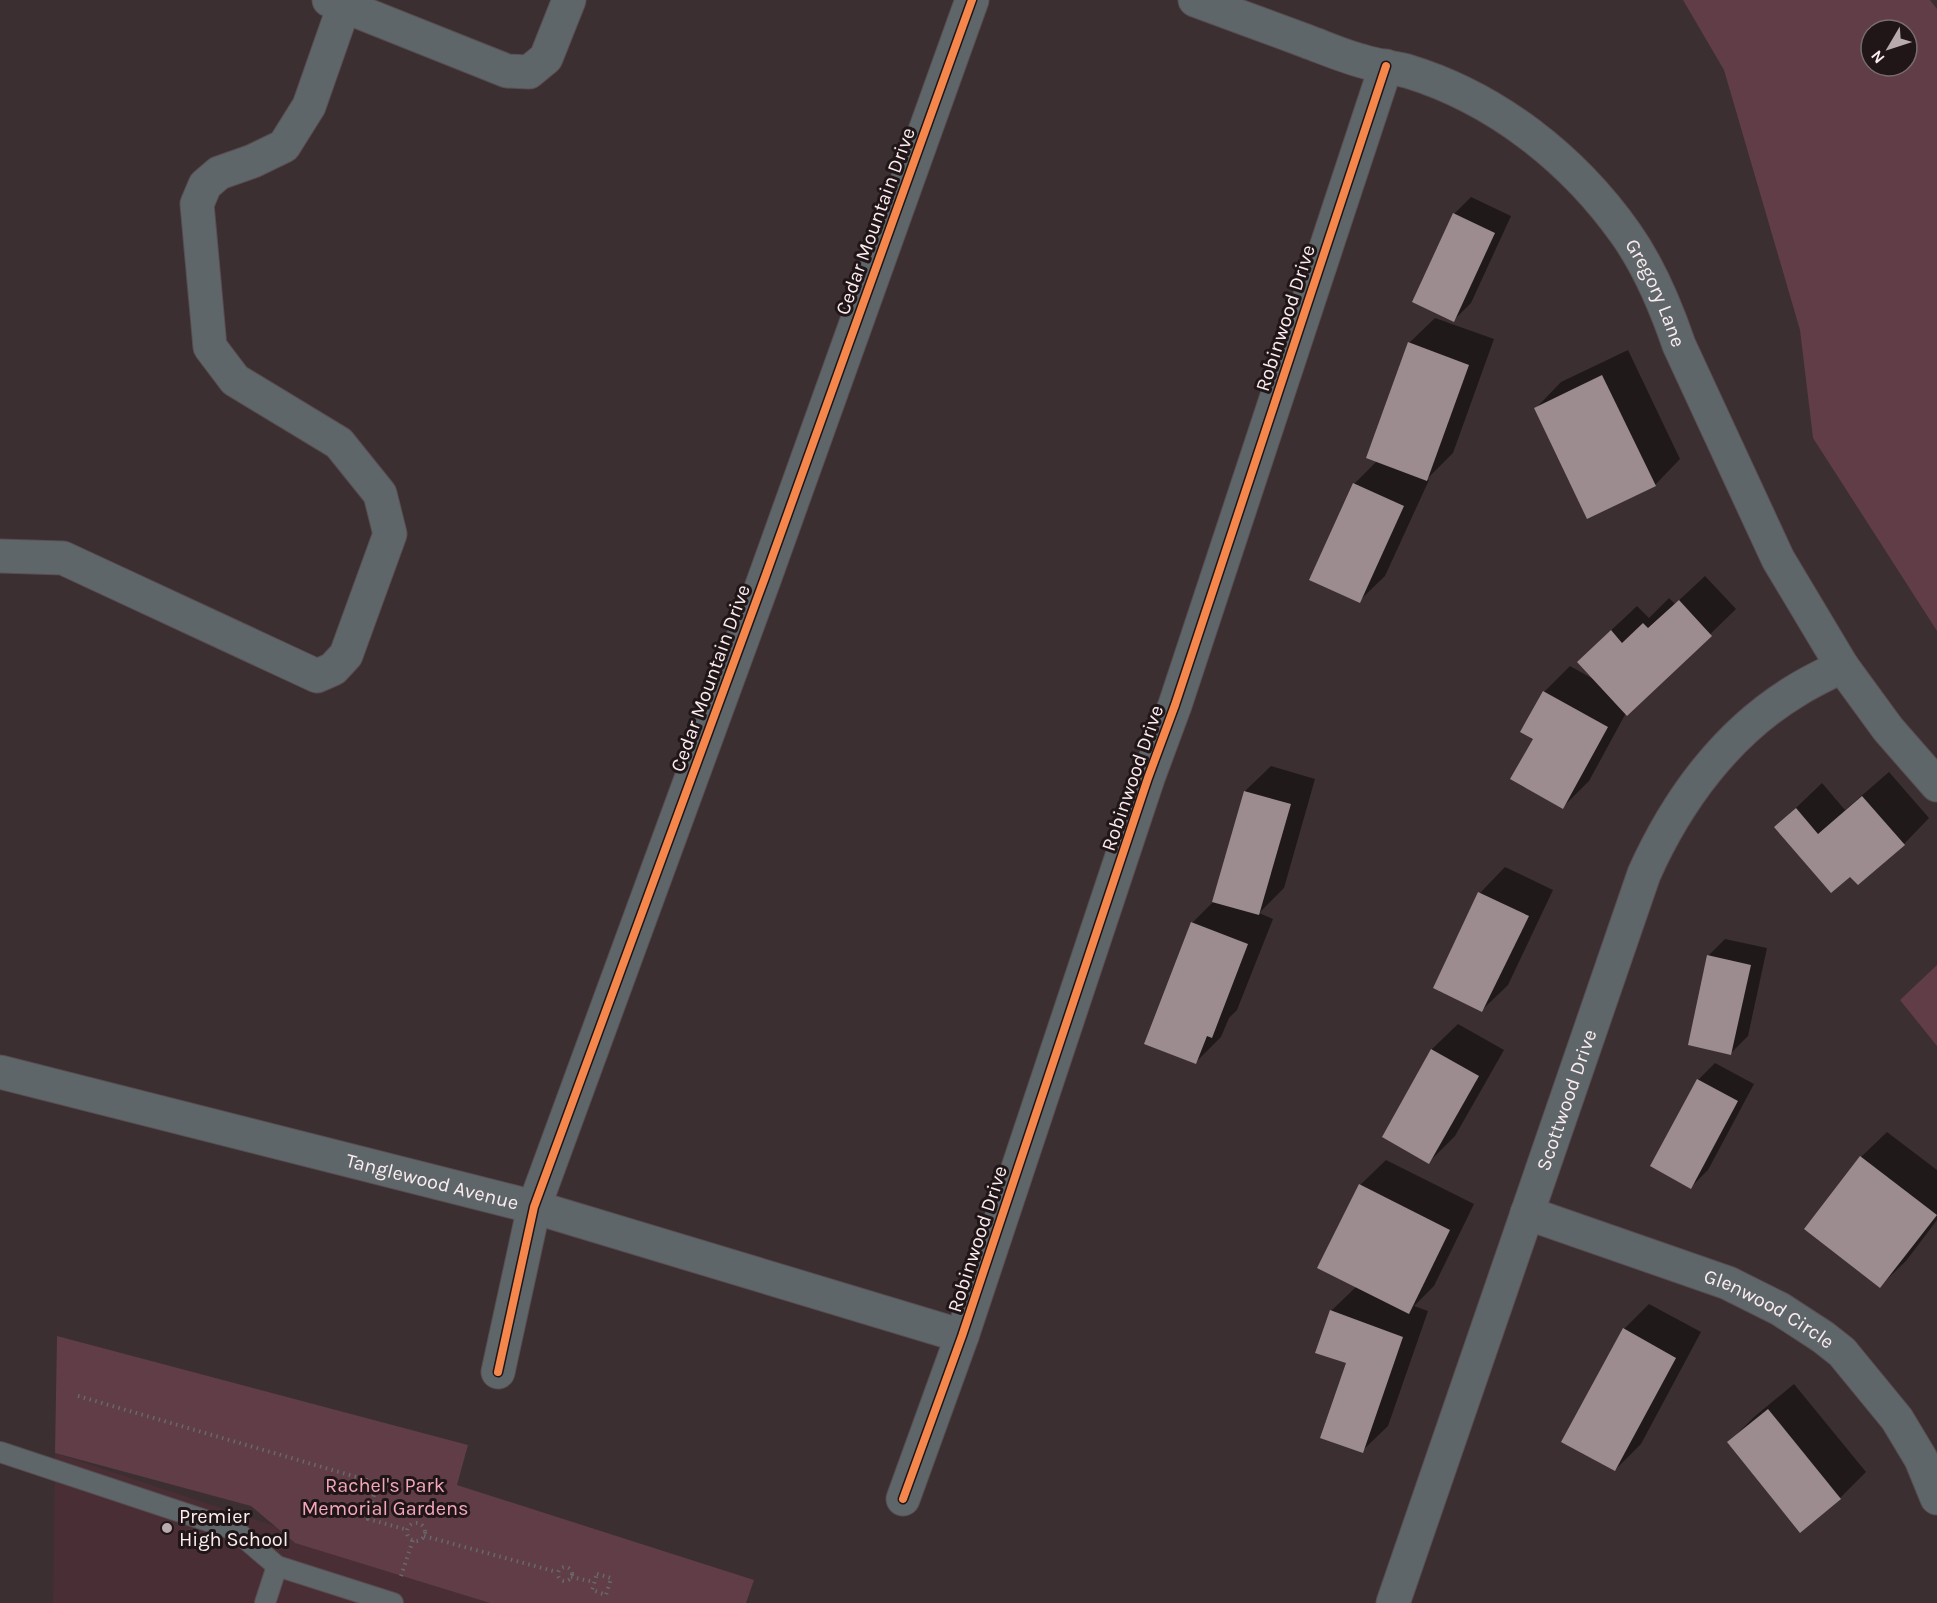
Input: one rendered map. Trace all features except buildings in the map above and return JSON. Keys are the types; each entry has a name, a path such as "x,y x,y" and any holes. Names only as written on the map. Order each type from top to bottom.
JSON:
{"street":[{"path":"0,556 63,558 317,676 333,669 346,656 390,534 380,494 339,443 235,380 210,347 197,204 205,185 219,173 253,161 284,146 309,106 336,3 507,71 529,72 546,58 569,0"},
{"name":"Cedar Mountain Drive","path":"498,1372 534,1207 764,579 972,0"},
{"name":"Gregory Lane","path":"1195,0 1362,61 1407,72 1467,96 1516,124 1567,165 1596,195 1627,236 1652,279 1679,345 1778,559 1842,666 1888,729 1937,785"},
{"name":"Robinwood Drive","path":"903,1499 962,1336 1148,778 1175,705 1386,66"},
{"name":"Scottwood Drive","path":"1394,1603 1644,874 1655,849 1677,809 1708,767 1749,725 1797,690 1842,666"},
{"name":"Tanglewood Avenue","path":"0,1072 534,1207 962,1336"},
{"name":"Glenwood Circle","path":"1527,1213 1728,1283 1780,1309 1823,1337 1842,1352 1898,1419 1920,1459 1937,1498"}],"lane":[{"path":"0,1452 235,1530 277,1566 393,1603"},
{"path":"265,1603 277,1566"}],"path":[{"path":"78,1396 377,1483 368,1519 408,1530"},
{"path":"414,1524 420,1524 424,1528 424,1536 420,1540 413,1540 408,1530 414,1524"},
{"path":"424,1536 557,1572"},
{"path":"393,1603 413,1540"},
{"path":"557,1572 560,1568 567,1568 572,1572 571,1577"},
{"path":"557,1572 558,1578 564,1582 571,1577 594,1582"},
{"path":"597,1574 611,1578 606,1594 592,1590 594,1582 597,1574"}],"shaded area":[{"name":"Premier High School","path":"55,1453 506,1603 53,1603"}],"green space":[{"path":"1683,0 1930,0 1937,9 1937,631 1813,438 1800,330 1724,70"},
{"path":"1937,965 1937,1046 1900,1000"},
{"name":"Rachel's Park Memorial Gardens","path":"57,1336 468,1445 457,1485 754,1580 746,1603 490,1603 295,1543 251,1506 55,1453"}],"cycle path":[{"path":"498,1372 534,1207 764,580 972,0"},
{"path":"903,1499 962,1336 1148,778 1175,705 1386,66"}],"place":[{"name":"Premier High School","path":"167,1528"}]}
